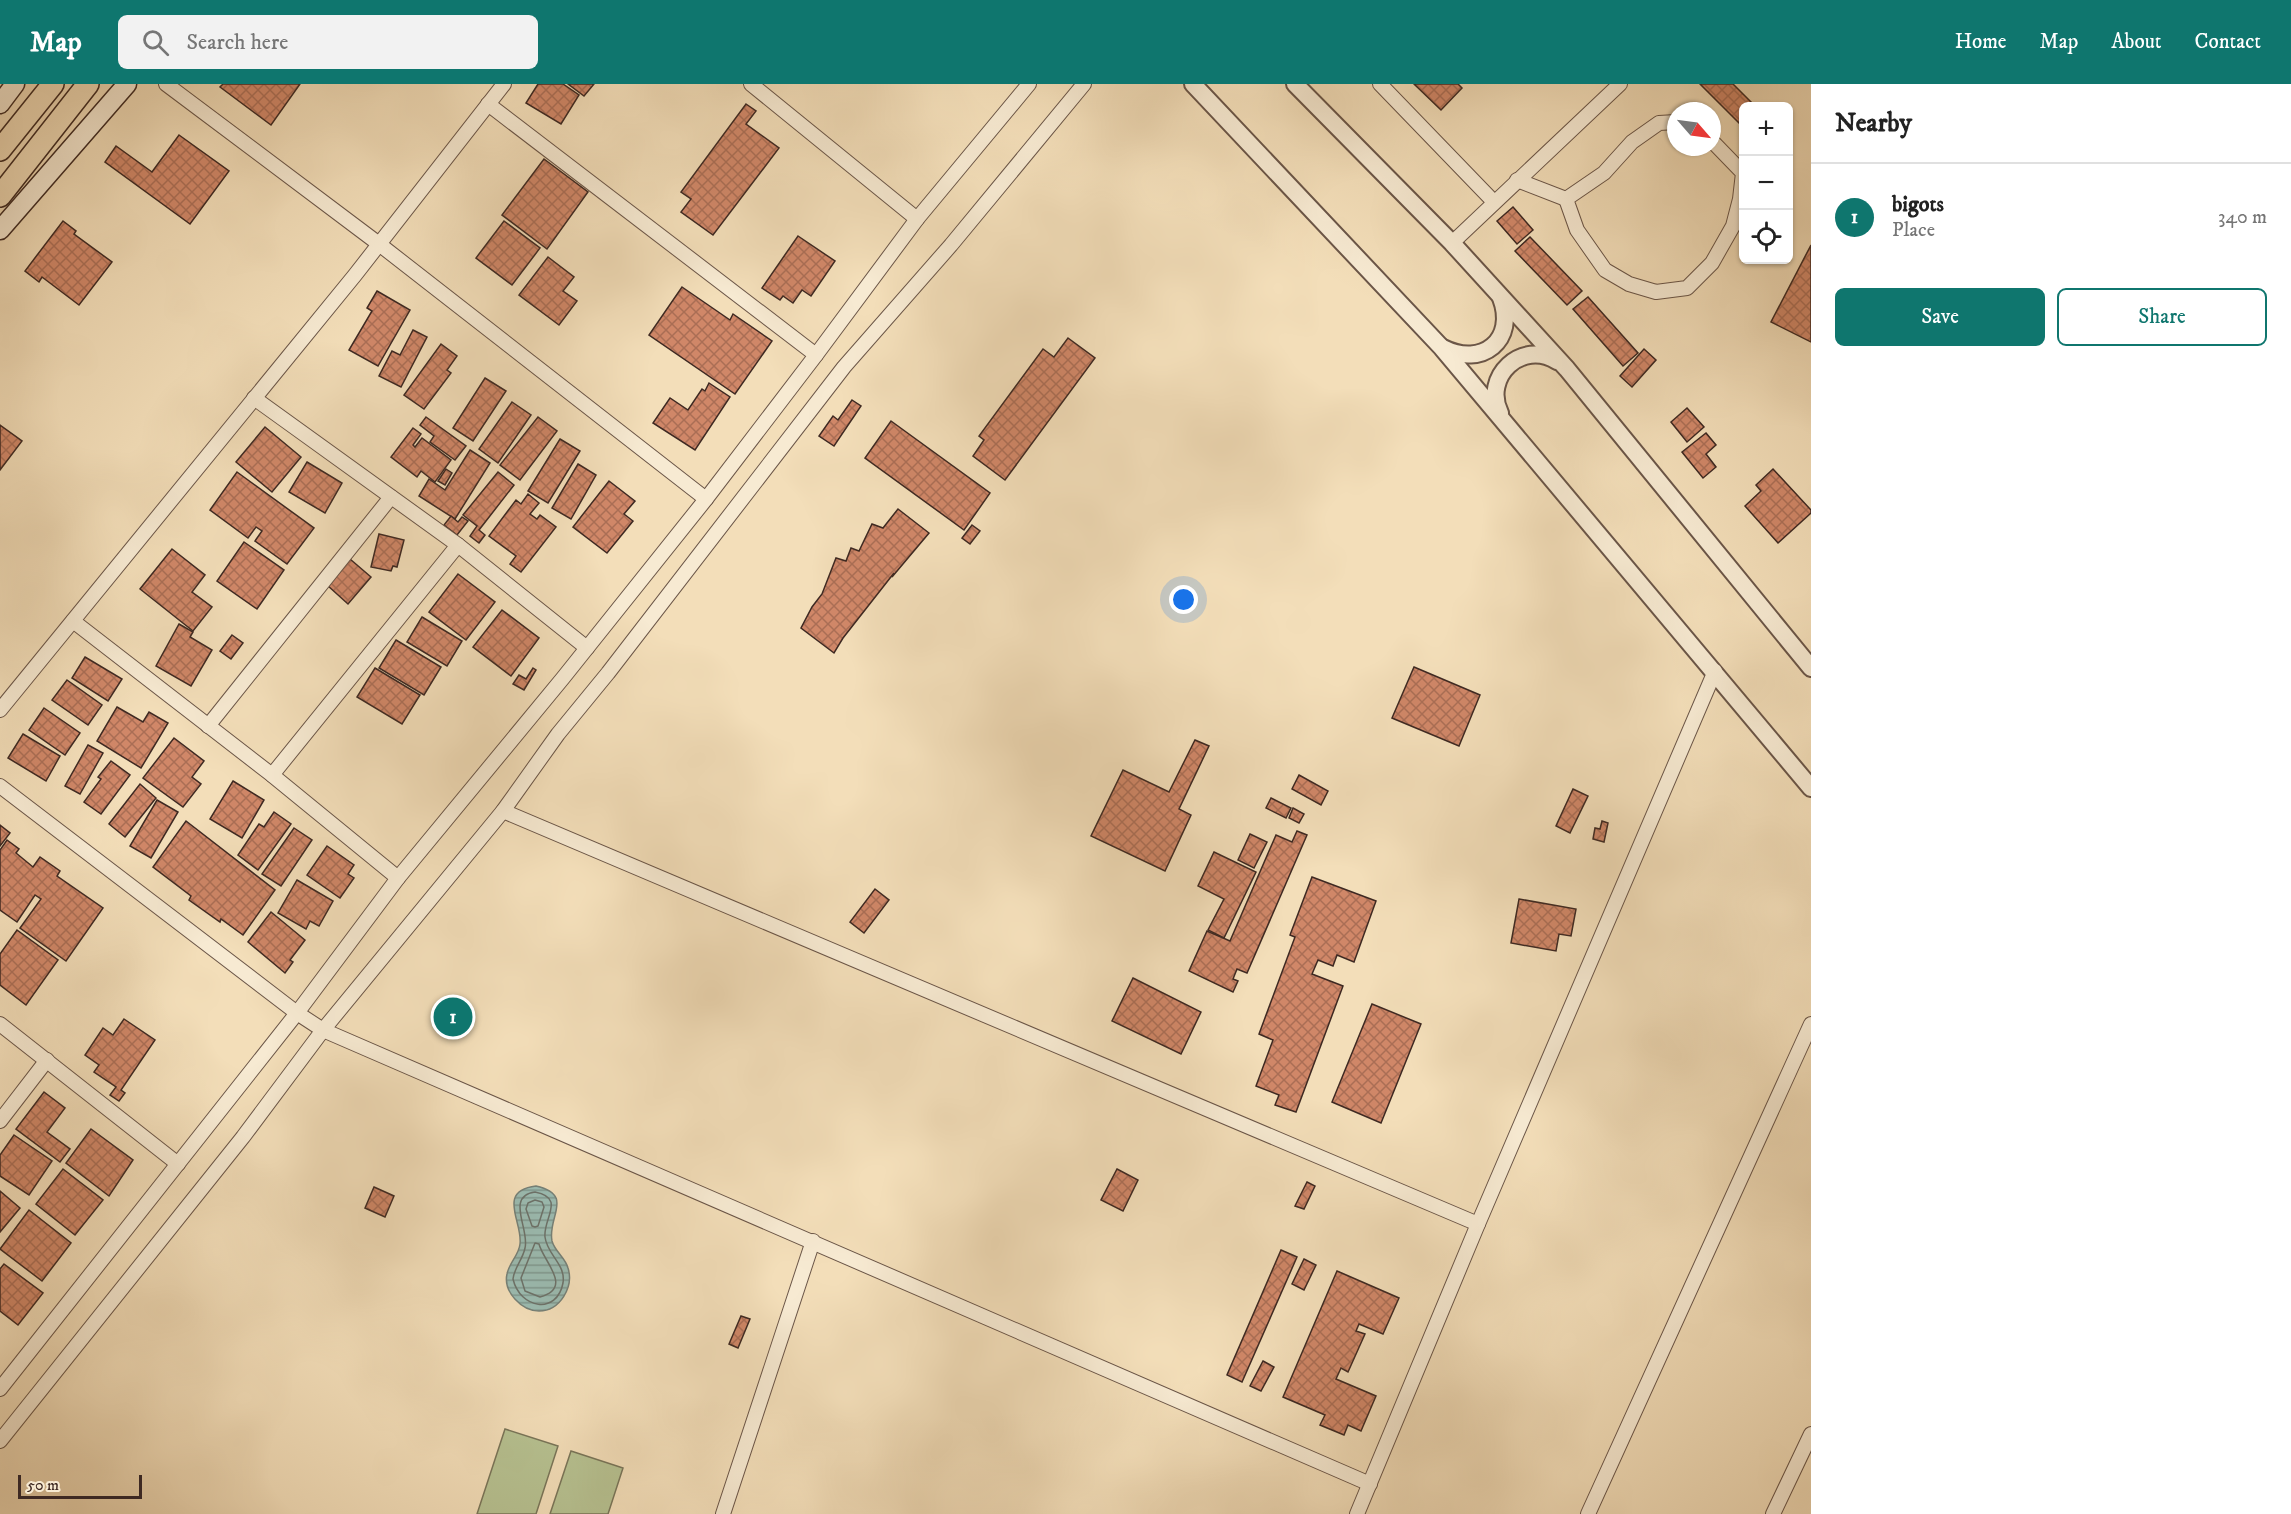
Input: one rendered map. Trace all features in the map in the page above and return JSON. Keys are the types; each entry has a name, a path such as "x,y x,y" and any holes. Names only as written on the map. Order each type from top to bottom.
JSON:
{"main road":[{"path":"0,104 15,84"},
{"path":"0,150 53,84"},
{"path":"0,196 88,84"},
{"path":"0,230 127,84"}],"street":[{"path":"166,84 379,244 706,499"},
{"path":"0,710 379,244 504,84"},
{"path":"751,84 916,219"},
{"path":"0,1389 297,1013 398,878 706,499 916,219 1029,84"},
{"path":"1072,99 1073,84"},
{"path":"0,1441 243,1137 323,1030 503,811 558,734 608,673 844,366 951,245 1084,84"},
{"path":"1193,84 1442,348 1811,788"},
{"path":"1295,84 1452,243 1567,369 1811,668"},
{"path":"1380,84 1494,202"},
{"path":"1452,243 1620,84"},
{"path":"488,104 816,355"},
{"path":"1566,199 1604,173 1632,142 1659,123 1667,123"},
{"path":"1517,180 1566,199 1577,230 1605,270 1629,284 1656,292 1687,288 1712,263 1733,226 1740,199 1743,173 1721,150"},
{"path":"1442,348 1454,353 1473,356 1494,345 1504,327 1506,316 1500,295"},
{"path":"1503,420 1494,394 1504,371 1511,363 1532,353 1544,354 1567,369"},
{"path":"255,398 458,545 586,648"},
{"path":"208,726 391,497"},
{"path":"272,775 458,545"},
{"path":"73,621 272,775 398,878"},
{"path":"1357,1514 1478,1224 1715,671"},
{"path":"0,786 297,1013 323,1030 1370,1484"},
{"path":"503,811 1478,1224"},
{"path":"0,1024 178,1164"},
{"path":"1588,1514 1811,1024"},
{"path":"0,1121 47,1060"},
{"path":"723,1514 813,1241"},
{"path":"1773,1514 1811,1434"}],"green space":[{"path":"505,1429 558,1446 536,1514 477,1514"},
{"path":"571,1451 623,1468 608,1514 550,1514"}],"water":[{"path":"536,1186 548,1190 557,1201 551,1232 552,1241 567,1264 569,1275 564,1297 553,1307 539,1311 520,1304 511,1294 507,1281 508,1270 520,1244 514,1201 517,1194 524,1189"}],"building":[{"path":"223,84 300,84 271,125 220,87"},
{"path":"538,84 563,84 579,95 561,124 526,103"},
{"path":"568,84 594,84 584,96"},
{"path":"1414,84 1458,84 1462,88 1441,110"},
{"path":"1700,84 1733,84 1751,102 1739,102 1739,123 1721,105 1721,102 1718,102"},
{"path":"746,104 756,111 746,124 779,148 713,235 681,212 691,199 681,192"},
{"path":"179,135 229,171 190,224 105,162 116,146 152,172"},
{"path":"544,159 588,192 547,249 502,215"},
{"path":"1513,207 1533,230 1517,244 1497,221"},
{"path":"63,221 76,231 74,234 112,262 79,305 42,277 39,282 25,271"},
{"path":"504,221 540,248 512,285 476,258"},
{"path":"798,236 835,261 811,296 802,290 793,303 783,296 780,300 762,288"},
{"path":"1530,237 1582,291 1567,305 1515,251"},
{"path":"1811,245 1811,342 1771,322"},
{"path":"548,257 574,277 563,291 577,301 559,325 519,295"},
{"path":"682,287 730,320 733,314 772,341 735,394 649,335"},
{"path":"377,291 410,310 378,366 349,350 372,311 367,308"},
{"path":"1588,297 1638,353 1623,366 1573,309"},
{"path":"413,330 427,337 401,387 379,376 392,351 400,355"},
{"path":"1068,338 1095,358 1005,480 973,456 984,440 979,436 1043,349 1054,357"},
{"path":"441,344 457,356 447,370 451,373 424,409 404,395"},
{"path":"1644,349 1656,360 1632,387 1620,376"},
{"path":"485,378 506,391 473,441 453,428"},
{"path":"709,383 730,397 695,450 653,423 670,398 688,410 702,389 705,391"},
{"path":"852,400 861,406 834,446 819,436 833,416 838,420"},
{"path":"512,402 531,415 498,463 479,449"},
{"path":"1687,408 1704,427 1687,442 1671,422"},
{"path":"426,417 466,446 455,460 430,442 434,436 420,425"},
{"path":"538,417 557,431 520,480 500,465"},
{"path":"891,421 990,493 964,530 865,458"},
{"path":"0,425 22,441 0,470"},
{"path":"265,427 301,457 272,492 236,462"},
{"path":"413,428 421,434 413,445 415,447 422,438 451,460 435,482 421,471 417,477 391,457"},
{"path":"1706,433 1716,445 1706,454 1716,467 1703,478 1682,452"},
{"path":"560,439 580,451 548,503 528,491"},
{"path":"470,450 490,463 455,519 419,496 429,479 445,490"},
{"path":"307,462 342,483 325,513 289,492"},
{"path":"578,464 596,475 571,519 552,508"},
{"path":"446,469 452,473 445,485 438,481"},
{"path":"1773,469 1811,510 1811,513 1778,543 1745,506 1761,491 1756,485"},
{"path":"237,472 314,528 287,564 255,541 262,531 256,527 248,538 210,510"},
{"path":"498,472 514,485 479,530 485,535 479,543 470,536 477,526 463,515"},
{"path":"609,481 635,501 624,514 633,521 607,553 573,527"},
{"path":"528,494 539,503 530,514 537,519 540,515 556,527 521,572 510,564 516,556 489,536 516,500 521,504"},
{"path":"898,509 929,533 892,577 894,573 834,653 801,628 822,594 836,558 846,561 851,548 859,551 872,524 883,528"},
{"path":"451,516 458,522 462,517 468,521 457,535 444,525"},
{"path":"972,525 980,531 970,544 962,538"},
{"path":"379,534 404,540 397,567 393,566 391,571 371,567"},
{"path":"244,542 284,570 257,609 217,581"},
{"path":"172,549 205,575 192,592 212,607 193,631 140,589"},
{"path":"350,559 371,577 348,604 327,585"},
{"path":"458,574 495,602 466,640 429,612"},
{"path":"502,610 539,638 511,676 473,647"},
{"path":"422,617 462,641 447,666 407,642"},
{"path":"179,624 193,632 190,637 212,650 191,686 156,666"},
{"path":"232,635 243,643 231,659 220,651"},
{"path":"396,640 441,667 424,695 379,668"},
{"path":"85,657 122,679 108,701 72,678"},
{"path":"1414,667 1480,695 1459,746 1392,718"},
{"path":"375,668 420,695 402,724 357,697"},
{"path":"533,668 536,670 524,690 513,684 519,675 526,679"},
{"path":"67,680 102,705 88,725 52,700"},
{"path":"117,707 143,722 149,712 168,723 141,768 97,741"},
{"path":"44,708 80,733 65,755 29,730"},
{"path":"23,734 60,756 46,781 8,758"},
{"path":"174,738 204,761 192,777 201,784 183,807 143,778"},
{"path":"1195,740 1209,746 1179,809 1191,815 1165,871 1091,836 1123,770 1169,792"},
{"path":"88,745 103,753 80,794 65,786"},
{"path":"111,761 130,775 101,814 84,802 101,779 98,777"},
{"path":"1299,775 1328,791 1321,805 1292,789"},
{"path":"233,781 264,800 242,838 210,819"},
{"path":"140,784 156,798 125,837 109,824"},
{"path":"1573,789 1588,796 1570,833 1556,826"},
{"path":"1271,798 1291,808 1286,818 1266,808"},
{"path":"157,800 178,812 151,858 130,846"},
{"path":"1293,808 1304,814 1299,823 1289,818"},
{"path":"274,812 291,824 258,870 238,855 259,824 264,827"},
{"path":"186,821 275,890 243,935 189,900 191,896 153,867"},
{"path":"1602,821 1608,823 1604,842 1593,839 1595,828 1600,829"},
{"path":"0,825 10,833 0,846"},
{"path":"294,828 312,840 281,886 262,874"},
{"path":"1297,831 1307,835 1247,973 1237,969 1233,979 1238,981 1233,992 1189,971 1207,931 1230,941 1276,835 1292,842"},
{"path":"1250,834 1267,842 1254,868 1238,860"},
{"path":"7,840 19,849 16,853 33,867 40,857 60,871 57,876 103,908 66,961 20,928 41,899 35,895 17,922 0,910 0,850"},
{"path":"327,846 354,865 348,874 354,878 340,898 307,875"},
{"path":"1214,852 1256,872 1224,938 1208,930 1224,899 1198,886"},
{"path":"1312,877 1376,901 1354,962 1337,955 1333,966 1318,960 1312,974 1343,986 1296,1112 1275,1105 1279,1095 1256,1086 1273,1040 1259,1034 1295,937 1290,935"},
{"path":"297,880 333,901 319,926 310,921 306,929 278,913"},
{"path":"875,889 889,900 864,933 850,922"},
{"path":"1519,899 1576,909 1571,936 1559,934 1556,951 1511,943"},
{"path":"271,912 305,940 290,960 293,962 285,973 248,942"},
{"path":"17,930 58,960 26,1005 0,985 0,954"},
{"path":"1133,978 1201,1012 1181,1054 1112,1021"},
{"path":"1372,1004 1421,1024 1381,1123 1332,1102"},
{"path":"124,1019 155,1040 121,1090 125,1093 119,1101 110,1095 116,1087 94,1072 99,1065 85,1055 103,1028 113,1035"},
{"path":"44,1092 65,1108 47,1132 70,1149 60,1162 16,1129"},
{"path":"91,1129 133,1160 109,1196 66,1163"},
{"path":"14,1135 52,1161 29,1195 0,1176 0,1155"},
{"path":"63,1169 103,1200 75,1235 36,1204"},
{"path":"1117,1169 1138,1180 1123,1211 1101,1200"},
{"path":"1307,1182 1315,1186 1304,1209 1295,1206"},
{"path":"374,1187 394,1196 385,1217 365,1208"},
{"path":"0,1191 20,1208 0,1232"},
{"path":"29,1210 71,1243 42,1281 0,1249"},
{"path":"1281,1250 1297,1257 1242,1382 1227,1375"},
{"path":"1304,1259 1316,1265 1304,1290 1292,1284"},
{"path":"4,1264 43,1293 18,1325 0,1311 0,1269"},
{"path":"1337,1271 1399,1298 1383,1334 1359,1324 1356,1331 1365,1334 1348,1372 1341,1368 1336,1379 1376,1396 1361,1431 1348,1425 1344,1435 1320,1425 1325,1415 1283,1397"},
{"path":"741,1316 750,1319 738,1348 729,1344"},
{"path":"1263,1361 1274,1367 1261,1391 1250,1386"}],"place":[{"name":"bigots","path":"453,1017"}]}
